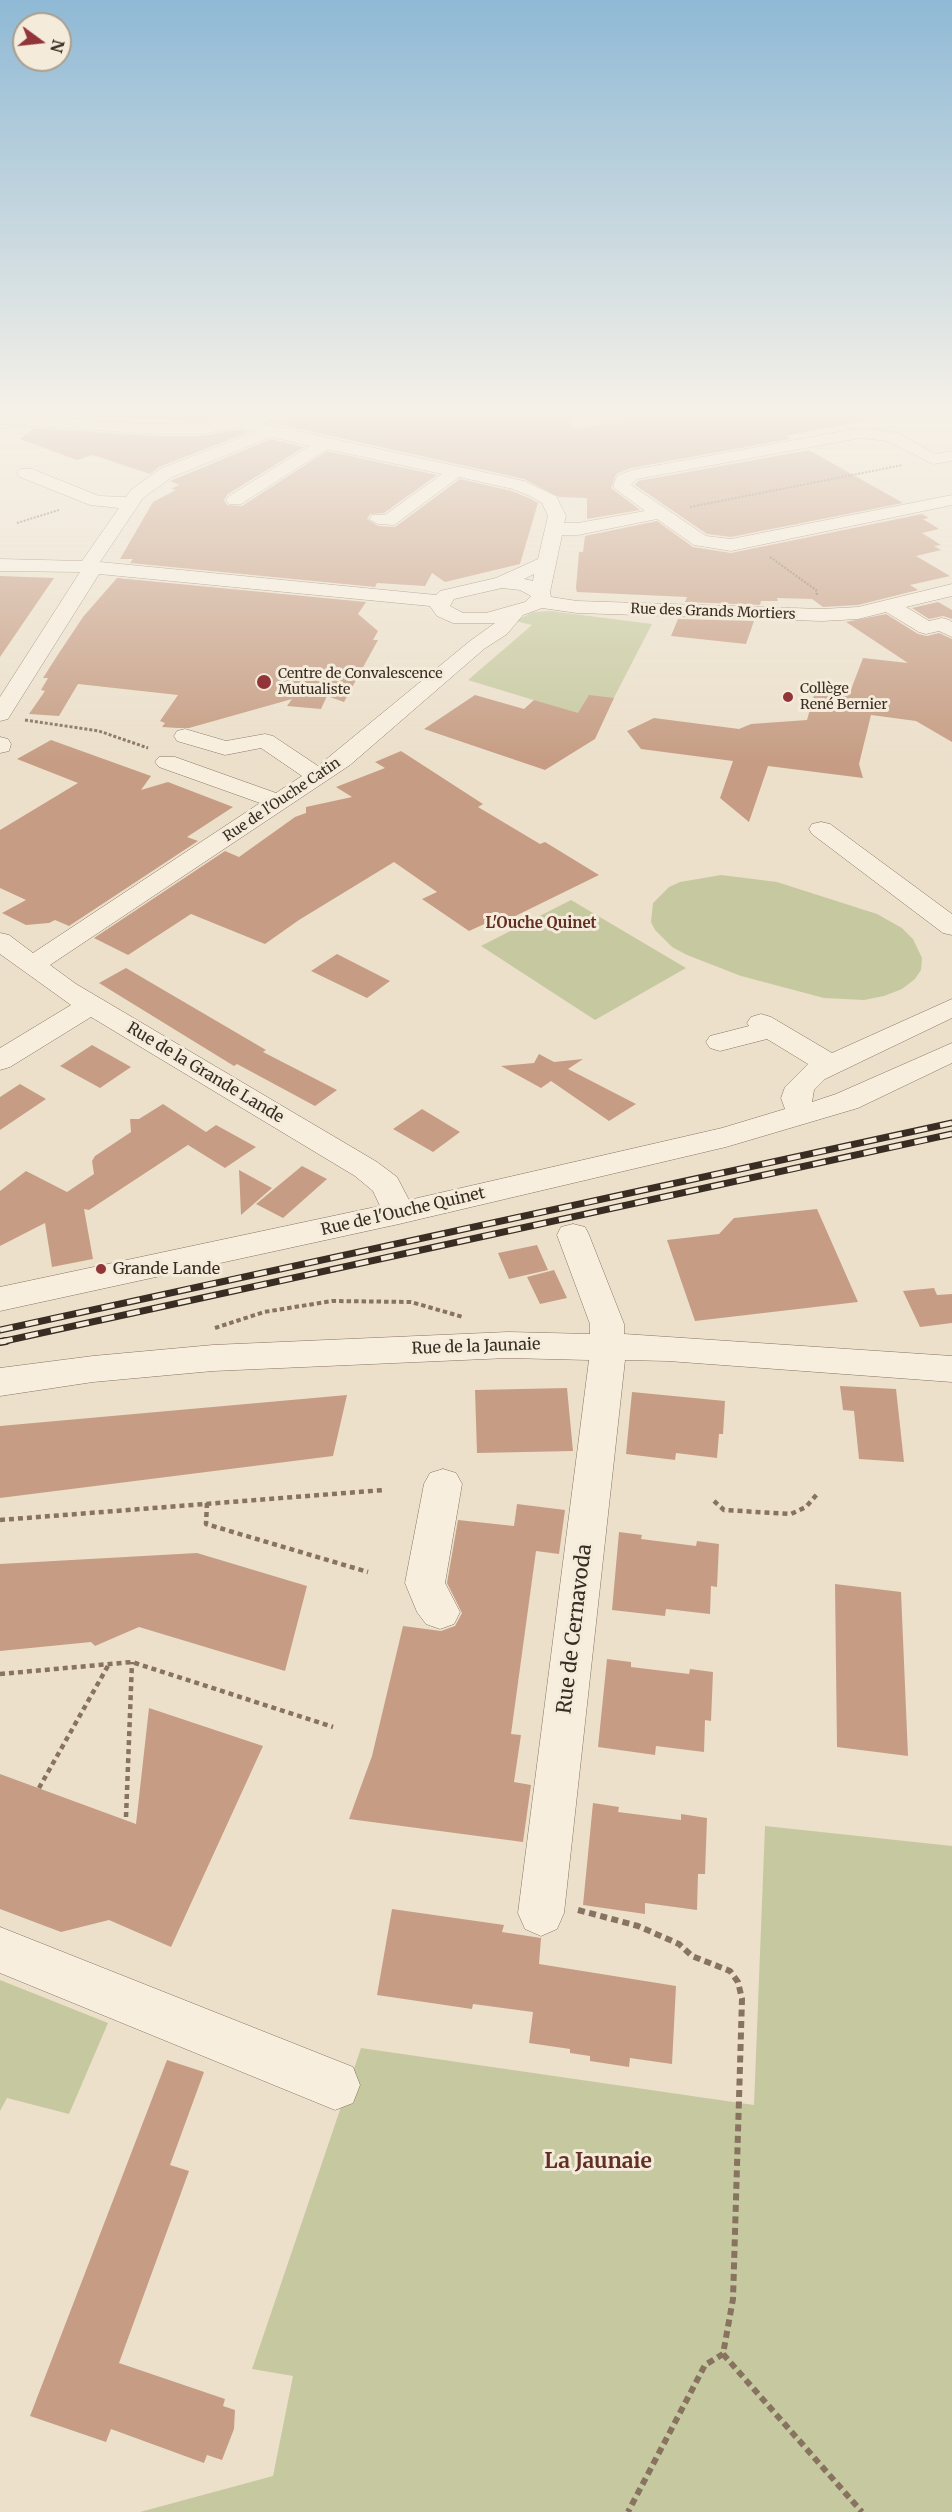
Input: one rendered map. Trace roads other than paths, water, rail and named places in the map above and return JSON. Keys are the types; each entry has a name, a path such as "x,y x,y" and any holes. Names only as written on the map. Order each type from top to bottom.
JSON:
{"street":[{"path":"0,714 89,575 89,568 115,526"},
{"path":"441,601 440,606 444,612 460,619 486,619 514,613 539,597 555,529 592,526"},
{"path":"679,526 701,542 723,545 824,526"},
{"path":"0,565 89,568 441,601 458,592 502,582 546,562"},
{"name":"Rue des Grands Mortiers","path":"502,582 525,585 539,597 576,608 822,615 858,613 952,590"},
{"path":"888,605 926,628 942,624 952,631"},
{"name":"Rue de l'Ouche Catin","path":"34,964 342,760 477,645 500,630 514,613"},
{"path":"460,619 469,629 477,645"},
{"path":"185,736 225,748 265,741 318,776"},
{"path":"167,762 279,802"},
{"path":"821,829 952,927"},
{"name":"Rue de la Grande Lande","path":"0,941 34,964 66,990 366,1169 386,1185 399,1213"},
{"path":"0,1061 91,1005"},
{"path":"804,1115 796,1098 800,1087 815,1072 952,1007"},
{"path":"720,1042 767,1026 830,1064"},
{"name":"Rue de l'Ouche Quinet","path":"0,1299 399,1213 726,1137 804,1115 865,1094 952,1052"},
{"name":"Rue de Cernavoda","path":"542,1908 607,1366 607,1324 573,1236"},
{"name":"Rue de la Jaunaie","path":"0,1382 93,1369 213,1358 508,1345 606,1346 952,1369"},
{"path":"440,1612 431,1600 425,1583 443,1484"},
{"path":"0,1950 335,2085"}],"railway":[{"path":"0,1330 952,1123"},
{"path":"6,1341 0,1342 952,1134"}],"place":[{"name":"Centre de Convalescence Mutualiste","path":"264,682"},
{"name":"Collège René Bernier","path":"788,697"},
{"name":"Grande Lande","path":"101,1269"}],"district":[{"name":"L'Ouche Quinet","path":"541,924"},
{"name":"La Jaunaie","path":"598,2162"}]}
